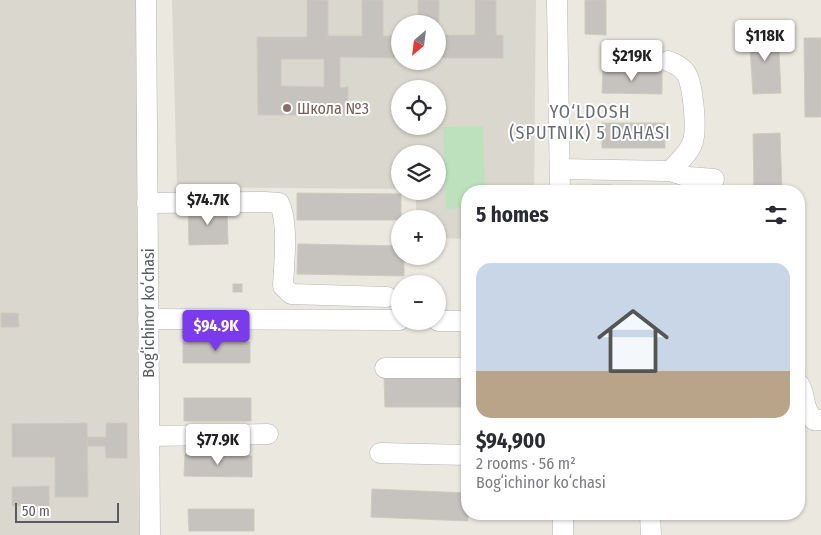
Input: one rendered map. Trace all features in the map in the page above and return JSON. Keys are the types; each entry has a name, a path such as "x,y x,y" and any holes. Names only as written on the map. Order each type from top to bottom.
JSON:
{"street":[{"name":"Bogʻichinor koʻchasi","path":"146,0 150,535"},
{"path":"557,0 560,185"},
{"path":"668,61 680,67 686,74 691,86 694,114 694,140 687,153 670,171"},
{"path":"560,169 670,171 689,177 714,179"},
{"path":"147,204 279,203 284,211 283,286 291,294 387,297"},
{"path":"148,319 391,320"},
{"path":"446,321 461,321"},
{"path":"385,368 461,368"},
{"path":"805,408 806,412 814,420 821,420"},
{"path":"149,436 268,434"},
{"path":"380,454 461,455"},
{"path":"563,520 563,535"},
{"path":"650,520 651,535"}],"shaded area":[{"path":"0,0 138,0 139,535 0,535"},
{"name":"Школа №3","path":"172,0 536,0 534,185 461,185 461,239 446,238 446,210 416,210 416,200 446,200 446,145 391,145 391,189 177,187"}],"green space":[{"path":"483,126 485,185 461,185 461,208 446,209 446,145 444,145 443,135 446,135 446,127"}],"building":[{"path":"307,0 328,0 328,36 362,36 362,0 383,0 383,36 391,36 391,58 340,57 340,88 348,87 348,115 258,115 257,37 307,37","holes":["281,59 324,59 324,87 281,86"]},
{"path":"418,0 439,0 439,15 418,15"},
{"path":"475,0 496,0 496,35 503,35 503,58 446,58 446,35 475,35"},
{"path":"585,0 606,0 606,35 585,34"},
{"path":"778,31 781,93 753,94 749,32"},
{"path":"804,38 821,38 821,117 805,117"},
{"path":"603,70 662,71 662,94 602,93"},
{"path":"602,123 665,123 665,148 602,148"},
{"path":"780,133 782,185 754,185 753,134"},
{"path":"297,193 391,194 391,200 401,200 401,210 391,210 391,220 297,220"},
{"path":"188,207 227,207 228,244 189,245"},
{"path":"298,244 391,246 391,265 404,265 404,275 297,274"},
{"path":"233,284 242,284 242,292 233,292"},
{"path":"1,313 18,313 19,327 1,327"},
{"path":"183,341 250,342 250,363 183,363"},
{"path":"384,377 461,377 461,407 385,407"},
{"path":"184,398 251,398 251,421 184,421"},
{"path":"87,423 88,497 55,497 55,457 12,457 12,424"},
{"path":"106,423 127,423 127,458 106,458 105,446 87,446 87,437 106,437"},
{"path":"185,454 252,456 252,477 184,476"},
{"path":"49,486 49,506 12,506 12,487"},
{"path":"372,489 461,493 461,520 468,521 371,517"},
{"path":"188,509 254,509 254,531 189,531"}],"place":[{"name":"Школа №3","path":"287,108"}],"district":[{"name":"YO‘LDOSH (SPUTNIK) 5 DAHASI","path":"590,122"}]}
